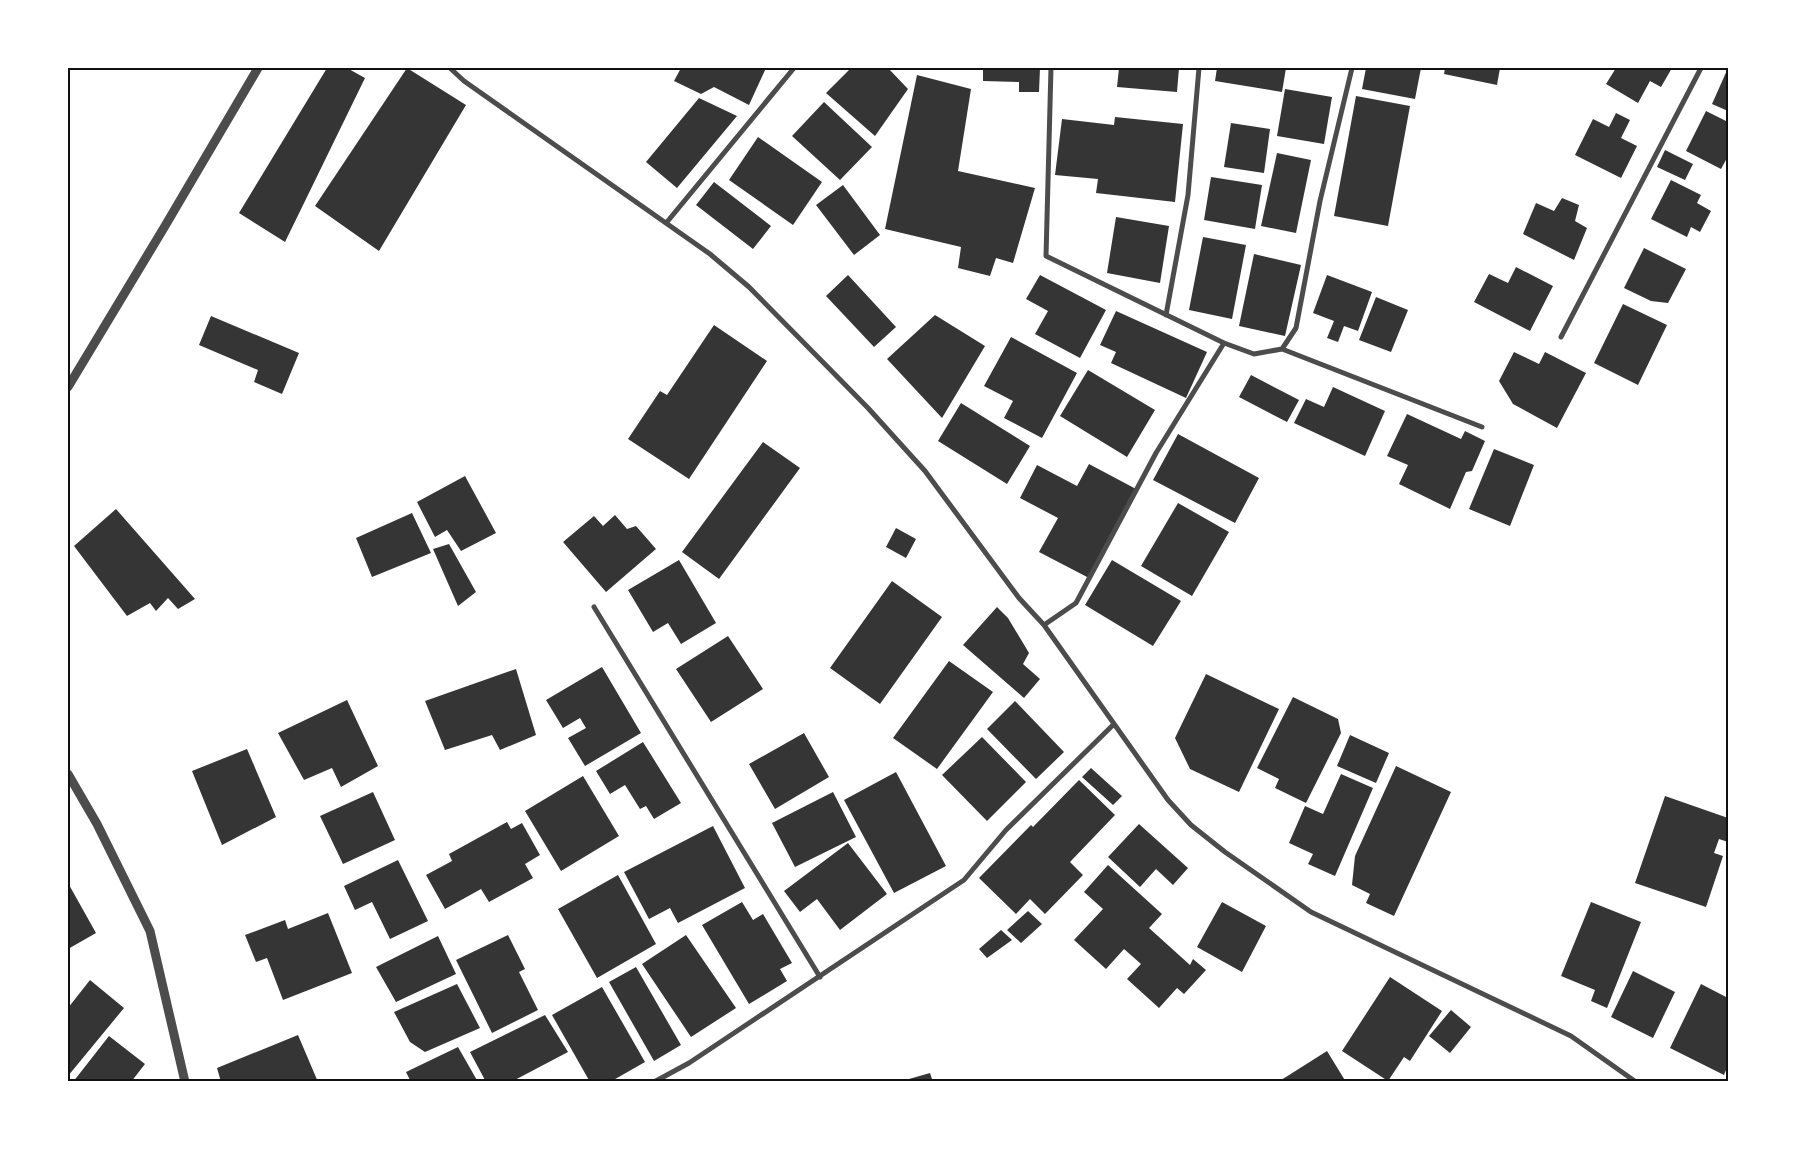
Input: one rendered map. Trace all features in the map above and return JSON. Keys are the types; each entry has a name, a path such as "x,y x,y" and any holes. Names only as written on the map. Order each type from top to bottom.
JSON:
{"street":[{"path":"68,387 166,226 258,68"},
{"path":"450,68 464,81 710,254 749,287 868,408 925,471 1019,598 1044,625 1113,725 1168,800 1191,825 1225,852 1310,912 1571,1036 1636,1082"},
{"path":"667,222 794,68"},
{"path":"1051,68 1046,256 1224,343 1254,354 1282,349 1482,427"},
{"path":"1166,315 1188,195 1200,68"},
{"path":"1282,349 1296,328 1320,201 1352,68"},
{"path":"1561,337 1701,68"},
{"path":"1044,625 1076,603 1156,452 1224,343"},
{"path":"594,607 820,977"},
{"path":"654,1082 689,1064 964,880 1006,830 1113,725"},
{"path":"68,774 97,824 150,931 185,1082"}],"building":[{"path":"327,68 347,68 365,78 285,242 239,213"},
{"path":"407,68 466,105 379,251 315,206"},
{"path":"681,68 766,68 749,105 714,87 701,94 674,81"},
{"path":"851,68 888,68 908,89 875,136 826,93"},
{"path":"983,68 1040,68 1039,92 1019,92 1019,82 983,81"},
{"path":"1119,68 1179,68 1177,92 1117,87"},
{"path":"1217,68 1286,68 1282,92 1215,81"},
{"path":"1366,68 1421,68 1415,99 1362,89"},
{"path":"1445,68 1500,68 1497,85 1444,74"},
{"path":"1616,68 1672,68 1661,87 1650,81 1638,103 1606,84"},
{"path":"1728,68 1728,111 1712,104"},
{"path":"917,75 971,89 958,171 1035,188 1013,263 996,258 990,276 958,268 961,247 885,229"},
{"path":"1285,89 1332,97 1324,144 1277,136"},
{"path":"1356,96 1410,106 1388,226 1334,216"},
{"path":"699,98 737,116 677,188 646,162"},
{"path":"824,102 872,147 840,180 792,136"},
{"path":"1706,111 1728,122 1728,159 1721,169 1686,151"},
{"path":"1616,113 1630,120 1621,138 1637,146 1621,178 1575,155 1593,119 1609,127"},
{"path":"1115,117 1183,124 1175,202 1096,193 1098,179 1055,175 1062,119 1114,125"},
{"path":"1231,123 1270,129 1264,173 1224,167"},
{"path":"758,137 822,182 793,225 729,180"},
{"path":"1665,150 1693,164 1685,180 1657,167"},
{"path":"1277,153 1311,160 1296,233 1261,226"},
{"path":"1211,177 1262,185 1255,229 1204,220"},
{"path":"1671,180 1701,195 1697,203 1711,211 1700,232 1691,227 1687,237 1651,219"},
{"path":"714,182 771,226 753,249 696,205"},
{"path":"843,185 880,235 854,255 816,205"},
{"path":"1562,198 1579,205 1575,221 1587,228 1574,260 1523,234 1536,203 1554,211"},
{"path":"1116,217 1169,226 1160,283 1107,273"},
{"path":"1203,237 1246,245 1232,319 1189,310"},
{"path":"1644,248 1686,269 1668,303 1651,301 1624,288"},
{"path":"1254,254 1301,265 1285,336 1239,326"},
{"path":"1516,267 1553,286 1530,331 1474,302 1489,274 1508,283"},
{"path":"848,275 896,327 874,347 826,296"},
{"path":"1040,275 1106,310 1080,358 1035,334 1048,311 1026,299"},
{"path":"1327,275 1372,292 1358,331 1344,326 1338,342 1327,338 1334,321 1313,313"},
{"path":"1376,297 1408,310 1391,352 1359,340"},
{"path":"1623,304 1667,325 1638,385 1594,363"},
{"path":"1116,311 1207,352 1186,398 1111,363 1116,352 1100,345"},
{"path":"935,315 985,346 942,418 887,359"},
{"path":"211,316 299,353 282,394 254,382 258,370 199,345"},
{"path":"714,325 767,361 689,479 628,439 660,391 667,395"},
{"path":"1011,337 1077,373 1042,438 1004,418 1013,401 984,386"},
{"path":"1514,352 1539,364 1545,352 1586,373 1557,428 1513,404 1499,381"},
{"path":"1088,370 1155,410 1127,457 1060,416"},
{"path":"1251,375 1299,400 1287,422 1239,397"},
{"path":"1333,387 1385,411 1365,456 1294,423 1306,399 1324,407"},
{"path":"961,403 1030,446 1007,484 938,441"},
{"path":"1407,414 1461,439 1465,431 1485,441 1472,471 1466,472 1450,509 1399,484 1408,465 1387,456"},
{"path":"1178,434 1259,478 1235,523 1153,480"},
{"path":"763,442 800,468 719,579 682,552"},
{"path":"1494,449 1534,465 1510,526 1469,509"},
{"path":"1089,464 1136,489 1089,578 1039,552 1058,518 1020,498 1037,465 1077,486"},
{"path":"465,476 496,533 461,551 447,530 435,537 417,502"},
{"path":"1178,503 1229,532 1192,596 1141,566"},
{"path":"116,509 195,599 178,609 168,598 156,611 150,603 127,616 74,546"},
{"path":"412,513 431,553 372,577 356,538"},
{"path":"615,515 627,529 636,526 656,549 606,592 563,542 594,516 603,526"},
{"path":"896,528 916,539 906,558 886,547"},
{"path":"449,544 476,592 458,606 433,549"},
{"path":"679,560 716,623 681,644 668,623 653,632 628,590"},
{"path":"1112,560 1181,601 1153,646 1085,605"},
{"path":"892,581 942,617 880,704 830,668"},
{"path":"997,607 1008,618 1029,653 1023,664 1040,679 1024,698 963,645"},
{"path":"728,636 763,689 711,722 676,669"},
{"path":"949,661 993,692 937,769 893,738"},
{"path":"602,667 641,733 585,766 568,738 586,728 580,718 563,728 546,700"},
{"path":"516,669 536,735 500,750 492,735 445,750 425,701"},
{"path":"1206,674 1279,709 1239,792 1190,769 1175,738"},
{"path":"1293,697 1338,719 1341,733 1306,803 1275,788 1279,779 1257,768"},
{"path":"347,700 378,766 341,787 332,768 304,780 278,733"},
{"path":"1015,701 1064,752 1036,779 987,729"},
{"path":"804,733 829,777 775,809 749,764"},
{"path":"1350,735 1389,753 1376,783 1337,766"},
{"path":"982,737 1026,782 987,821 942,775"},
{"path":"643,742 681,803 654,819 646,806 640,809 625,785 610,794 596,771"},
{"path":"247,749 276,817 222,845 192,771"},
{"path":"1396,766 1451,792 1394,916 1366,903 1370,894 1352,885 1355,856"},
{"path":"1091,768 1122,796 1113,805 1082,777"},
{"path":"896,772 946,866 894,893 844,800"},
{"path":"1341,774 1373,788 1335,876 1308,864 1313,854 1289,843 1305,806 1323,814"},
{"path":"583,776 619,836 561,871 525,811"},
{"path":"1079,780 1115,815 1070,862 1083,875 1045,914 1030,899 1016,914 979,878"},
{"path":"373,792 395,840 343,864 320,816"},
{"path":"833,792 856,837 795,867 772,823"},
{"path":"1665,796 1728,818 1728,842 1719,839 1714,853 1723,856 1706,907 1635,883"},
{"path":"507,822 511,829 522,823 540,855 525,864 533,878 489,902 481,889 445,909 426,875 452,861 449,854"},
{"path":"1139,824 1188,868 1173,885 1156,869 1140,887 1108,857"},
{"path":"713,826 745,888 678,923 670,908 649,919 624,872"},
{"path":"848,843 887,894 840,930 817,899 800,912 784,891"},
{"path":"398,860 428,921 390,939 372,902 355,910 344,886"},
{"path":"1108,865 1162,914 1149,928 1190,965 1193,959 1206,970 1184,994 1177,988 1159,1008 1127,979 1141,964 1124,949 1106,969 1074,940 1103,909 1084,892"},
{"path":"618,875 656,944 597,978 558,909"},
{"path":"68,883 96,933 68,949"},
{"path":"742,902 753,920 763,914 792,963 780,969 787,981 749,1004 702,925"},
{"path":"1222,902 1266,926 1242,972 1197,947"},
{"path":"1591,902 1641,922 1607,1008 1591,1001 1595,990 1561,976"},
{"path":"1028,911 1042,924 1021,943 1007,930"},
{"path":"328,913 352,973 283,1000 267,958 256,962 245,935 285,920 288,929"},
{"path":"1001,930 1012,940 987,958 979,949"},
{"path":"508,935 525,969 519,972 538,1010 492,1033 456,960"},
{"path":"686,935 736,1008 691,1037 642,964"},
{"path":"438,936 456,974 396,1002 376,967"},
{"path":"636,967 681,1045 654,1061 609,982"},
{"path":"1633,971 1675,992 1653,1038 1611,1017"},
{"path":"1390,977 1442,1011 1410,1061 1404,1057 1388,1081 1342,1051"},
{"path":"90,980 124,1008 68,1076 68,1008"},
{"path":"457,984 480,1028 425,1052 410,1042 394,1012"},
{"path":"1701,984 1728,998 1728,1065 1724,1075 1670,1048"},
{"path":"602,987 645,1062 610,1082 590,1082 552,1015"},
{"path":"1451,1010 1471,1027 1450,1053 1429,1036"},
{"path":"545,1015 568,1052 511,1082 486,1082 470,1052"},
{"path":"298,1035 318,1082 221,1082 217,1068"},
{"path":"109,1036 145,1064 131,1082 73,1082"},
{"path":"458,1047 478,1082 411,1082 406,1072"},
{"path":"1327,1051 1346,1082 1278,1082"},
{"path":"930,1073 933,1082 902,1082 902,1081"}]}
